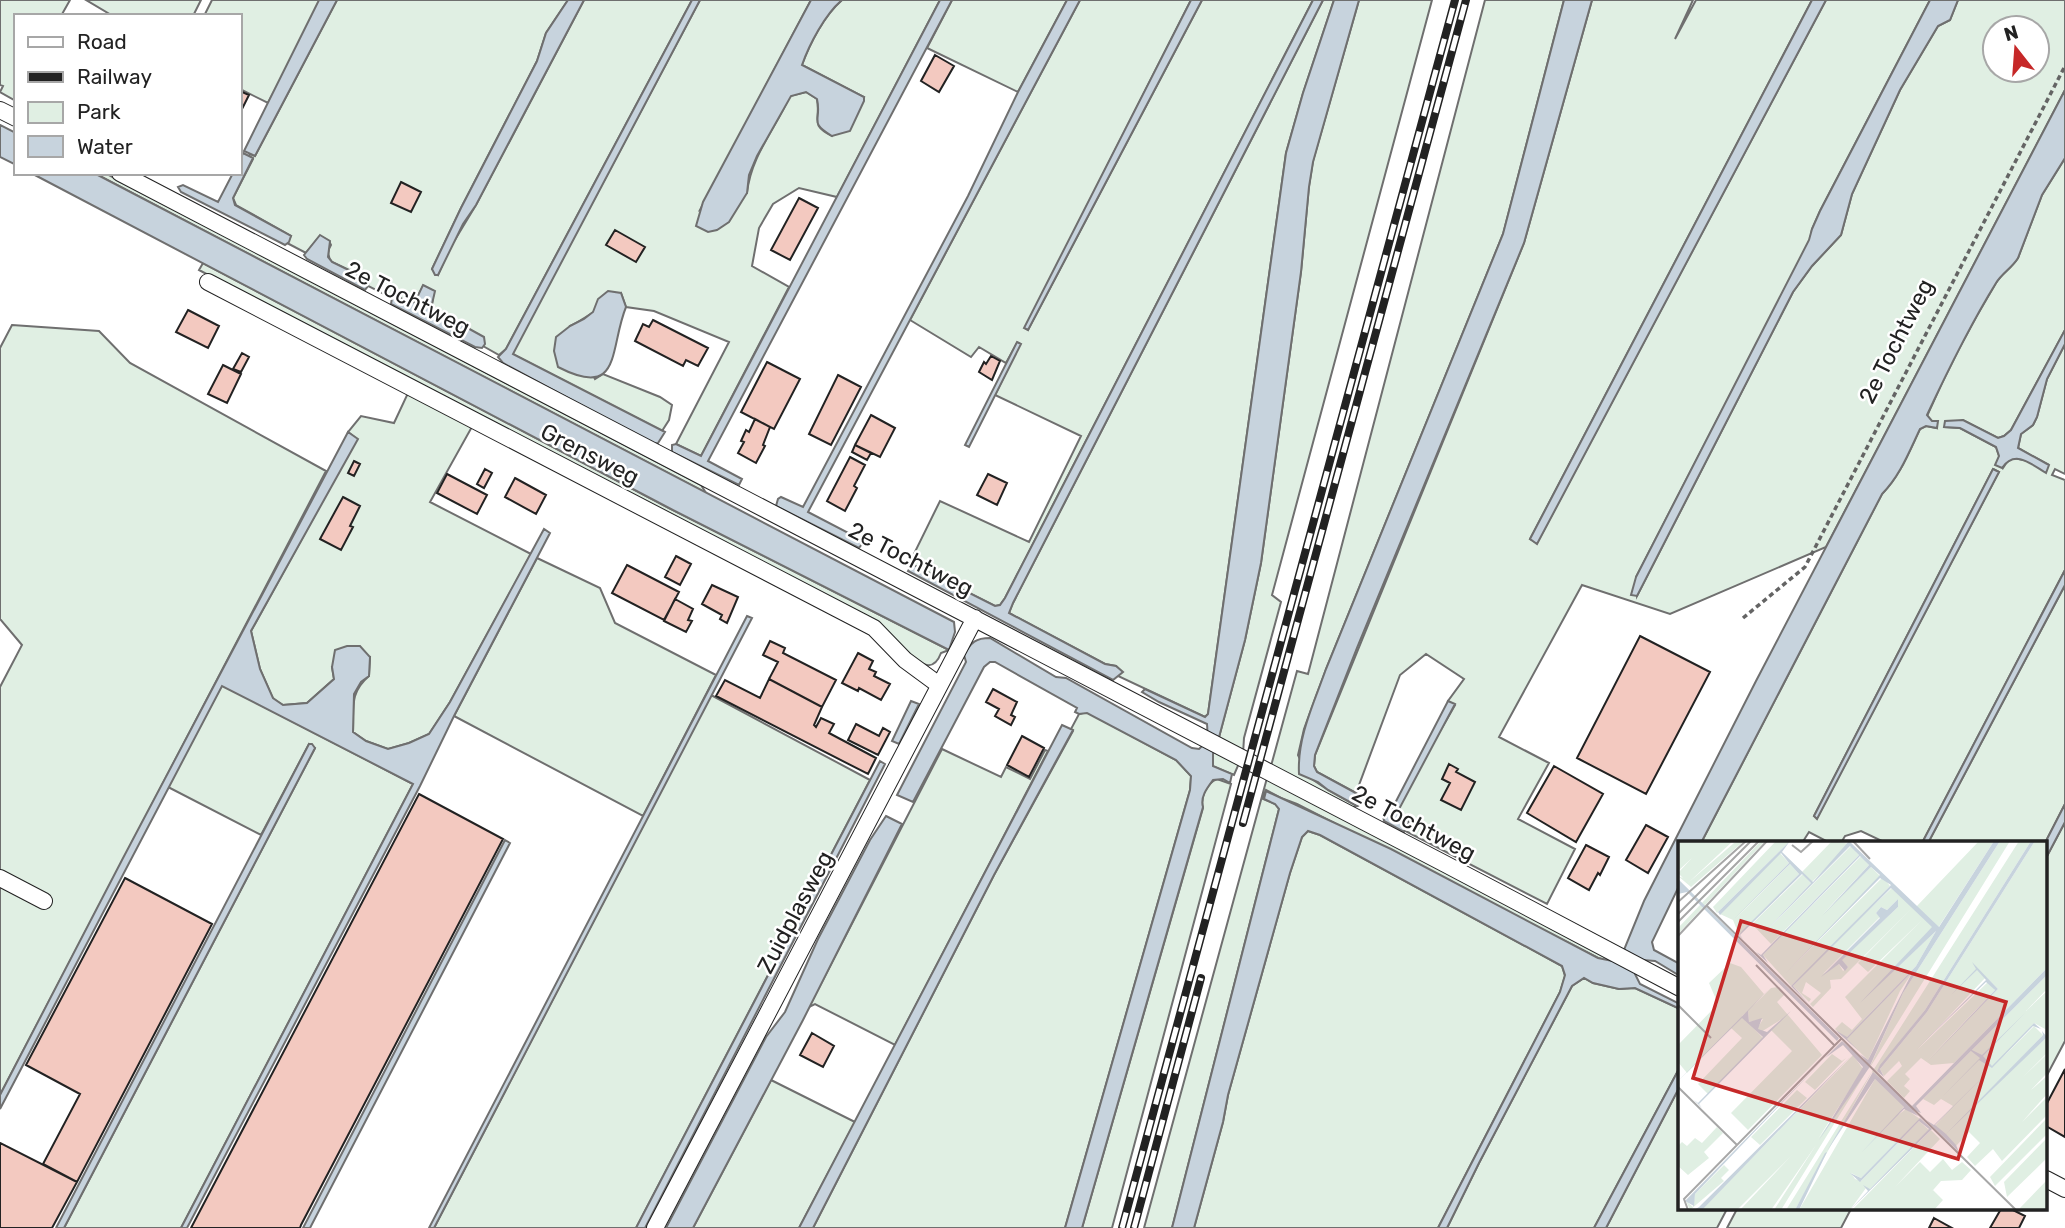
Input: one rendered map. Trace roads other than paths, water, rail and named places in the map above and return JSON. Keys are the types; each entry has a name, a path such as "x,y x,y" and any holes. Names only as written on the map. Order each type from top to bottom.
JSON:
{"street":[{"name":"2e Tochtweg","path":"124,175 1678,987"},
{"name":"Grensweg","path":"208,282 874,628 905,660 939,685"},
{"name":"Zuidplasweg","path":"655,1228 975,618"},
{"path":"0,878 44,901"},
{"path":"2048,1180 2065,1189"}],"water":[{"path":"319,0 337,0 255,156 244,151"},
{"path":"568,0 584,0 476,205 463,224 438,275 435,275 432,269 461,208 537,61 546,33"},
{"path":"692,0 700,0 513,354 665,432 658,443 653,444 503,363 498,357 506,349"},
{"path":"811,0 842,0 818,30 802,65 864,97 864,101 850,131 832,136 818,124 817,99 806,92 791,96 757,156 749,175 747,193 729,222 708,232 696,226 703,202"},
{"path":"940,0 952,0 708,461 742,479 739,485 672,452 672,445 676,444 701,456"},
{"path":"1067,0 1080,0 808,512 864,541 859,548 776,506 778,499 781,497 803,507 968,196 1018,92"},
{"path":"1191,0 1202,0 1028,330 1024,328"},
{"path":"1313,0 1323,0 1009,613 1105,664 1116,666 1123,672 1113,680 908,571 912,564 995,606 1000,605 1005,598"},
{"path":"1334,0 1359,0 1313,162 1301,272 1261,563 1245,640 1213,754 1213,766 1232,774 1230,783 1223,779 1213,780 1203,796 1203,807 1082,1228 1065,1228 1190,790 1191,776 1176,760 1087,713 1075,712 1077,708 995,662 990,662 984,667 913,802 897,795 966,662 964,655 972,644 981,639 990,638 1056,677 1066,678 1192,748 1199,749 1204,744 1207,724 1142,692 1145,689 1205,717 1208,714 1286,153"},
{"path":"1564,0 1592,0 1524,243 1315,755 1314,766 1317,772 1365,798 1357,806 1318,782 1299,774 1304,733 1326,669 1503,234"},
{"path":"1812,0 1826,0 1537,544 1530,539"},
{"path":"1930,0 1958,0 1950,20 1938,26 1900,90 1852,194 1841,235 1812,266 1793,292 1637,596 1631,595 1636,577 1809,240 1820,211"},
{"path":"2065,90 2065,158 2042,195 2018,258 1998,279 1986,299 1935,398 1927,415 1932,421 1938,421 1937,428 1926,426 1920,429 1899,472 1882,494 1702,841 1678,841 1678,888 1652,942 1654,950 1678,963 1678,975 1655,961 1643,960 1635,974 1640,984 1676,1002 1678,1008 1635,988 1619,989 1584,978 1572,986 1447,1228 1438,1228 1560,992 1565,975 1562,966 1308,831 1302,837 1290,873 1194,1228 1172,1228 1279,809 1264,799 1266,791 1391,849 1598,958 1612,961 1624,950 1644,901"},
{"path":"0,125 14,132 14,164 0,157"},
{"path":"243,153 253,158 233,198 235,205 291,236 285,245 181,192 178,187 183,185 218,202 232,175 242,175"},
{"path":"35,175 98,175 954,622 955,632 949,650 669,508"},
{"path":"320,235 330,241 328,257 332,262 369,280 365,290 307,259 304,255"},
{"path":"423,285 435,291 432,304 435,310 484,337 485,344 482,348 475,347 391,304 392,298 396,296 411,303 415,302"},
{"path":"608,291 621,293 626,307 610,365 603,374 593,377 579,376 558,367 554,351 556,337 593,312 598,299"},
{"path":"2065,330 2065,344 2047,379 2037,417 2033,425 2021,434 2018,448 2049,465 2046,473 2029,462 2018,459 2007,462 2002,468 1995,465 1999,456 1996,447 1960,428 1944,427 1945,421 1963,420 1998,438 2004,436 2011,430"},
{"path":"1017,342 1021,344 969,447 965,445"},
{"path":"348,432 358,439 251,631 260,669 273,698 283,705 307,703 334,679 332,667 335,650 360,646 370,657 369,676 361,682 354,694 353,732 366,741 388,749 429,734 450,702 544,529 550,533 187,1228 181,1228 413,784 222,686 0,1109 0,1095"},
{"path":"1993,469 1999,472 1817,819 1814,816"},
{"path":"2065,570 2065,585 1929,841 1923,841"},
{"path":"747,616 752,618 434,1228 429,1228"},
{"path":"911,701 919,704 899,744 892,741"},
{"path":"1448,701 1455,704 1398,811 1400,817 1409,822 1404,832 1384,821 1383,815 1386,810 1392,809"},
{"path":"1062,725 1073,730 994,875 813,1228 799,1228"},
{"path":"309,744 315,748 64,1228 56,1228"},
{"path":"880,761 885,764 645,1228 636,1228"},
{"path":"2065,804 2065,822 2048,854 2046,841"},
{"path":"886,816 902,824 803,1020 693,1228 666,1228 766,1037 785,1012 818,939 870,840"},
{"path":"505,840 510,843 310,1228 303,1228"},
{"path":"1678,1071 1678,1090 1606,1228 1594,1228"}],"railway":[{"path":"1122,1228 1455,0"},
{"path":"1243,823 1466,0"},
{"path":"1134,1228 1201,978"}]}
